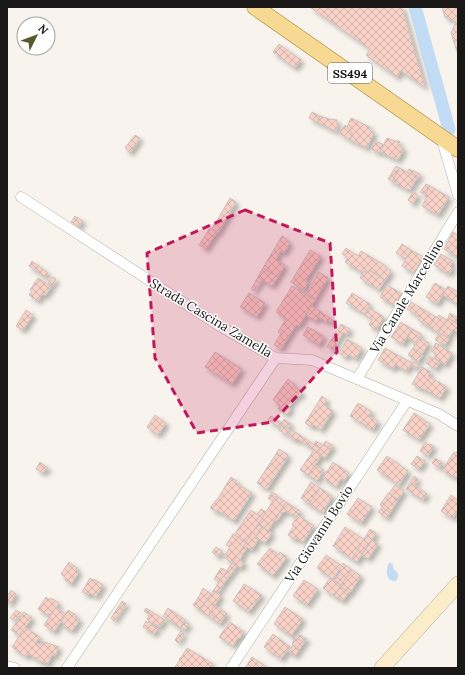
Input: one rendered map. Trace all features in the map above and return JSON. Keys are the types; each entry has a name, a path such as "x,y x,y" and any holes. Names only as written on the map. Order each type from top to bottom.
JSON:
{"main road":[{"name":"SS494","path":"255,7 448,142"},
{"path":"382,668 458,584"}],"street":[{"path":"448,142 458,195"},
{"name":"Strada Cascina Zamella","path":"21,197 221,327 276,358 312,360 439,414 458,426"},
{"name":"Via Canale Marcellino","path":"356,380 458,212"},
{"path":"67,668 276,358"},
{"name":"Via Giovanni Bovio","path":"231,668 407,401"},
{"path":"7,666 15,668"}],"highlighted area":[{"path":"245,210 330,243 337,352 273,422 197,433 155,358 147,253"}],"water":[{"path":"389,563 393,564 393,568 398,574 396,581 388,578 387,569"}],"building":[{"path":"310,7 402,7 425,87 401,71 397,77 366,55 370,49"},
{"path":"442,7 458,7 458,54 451,33 456,22 445,17"},
{"path":"279,44 301,60 295,68 273,52"},
{"path":"312,112 320,116 317,122 309,118"},
{"path":"320,116 337,120 337,132 317,122"},
{"path":"351,118 370,127 369,129 374,133 367,148 350,140 352,133 347,127"},
{"path":"345,125 352,133 350,140 339,133"},
{"path":"135,135 140,138 130,153 125,148"},
{"path":"387,138 399,141 400,142 398,145 404,149 398,160 380,152"},
{"path":"375,141 384,145 379,153 371,149"},
{"path":"396,166 400,168 393,180 396,182 395,183 388,179"},
{"path":"400,168 417,178 410,190 395,183 396,182 393,180"},
{"path":"409,169 420,174 418,179 407,172"},
{"path":"426,184 430,186 425,195 420,192"},
{"path":"430,186 449,197 438,215 422,206 427,197 425,195"},
{"path":"413,192 418,195 413,204 408,200"},
{"path":"230,198 236,202 218,233 212,229"},
{"path":"75,216 83,221 79,227 71,222"},
{"path":"210,228 217,232 206,249 199,245"},
{"path":"453,232 458,235 458,243 455,248 458,249 458,258 444,249"},
{"path":"282,236 290,243 284,253 281,251 275,260 285,265 278,277 263,268"},
{"path":"402,244 411,250 406,259 396,253"},
{"path":"346,248 358,256 361,251 386,266 385,267 391,271 386,280 369,270 367,273 364,271 363,273 345,262 348,258 342,254"},
{"path":"310,250 321,256 306,280 308,282 304,290 291,282"},
{"path":"411,250 424,257 414,273 402,266"},
{"path":"441,254 453,261 450,266 453,268 449,274 434,265"},
{"path":"32,261 48,273 45,277 29,266"},
{"path":"263,268 278,277 272,286 258,277"},
{"path":"369,270 385,280 379,290 360,278 364,271 367,273"},
{"path":"319,272 328,278 315,300 306,294"},
{"path":"52,277 56,279 52,286 48,283"},
{"path":"258,277 262,280 254,291 251,289"},
{"path":"38,278 51,286 45,296 43,294 38,301 29,295 32,291 30,290"},
{"path":"435,283 446,290 437,304 426,297"},
{"path":"387,285 402,294 395,306 380,297"},
{"path":"292,286 315,300 299,326 296,325 281,349 274,345 281,333 278,332 286,319 276,312"},
{"path":"448,286 458,292 457,304 443,295"},
{"path":"249,293 265,303 257,317 240,307"},
{"path":"352,293 370,304 365,314 346,303"},
{"path":"411,302 436,317 429,327 418,320 420,317 407,309"},
{"path":"311,306 321,312 316,321 306,315"},
{"path":"369,308 384,317 376,330 369,325 372,319 365,315"},
{"path":"26,310 33,315 23,330 16,326"},
{"path":"321,312 332,319 331,322 327,322 318,317"},
{"path":"450,313 458,318 457,323 448,318"},
{"path":"439,315 447,320 439,333 429,327"},
{"path":"448,318 458,324 458,333 453,329 448,338 438,333"},
{"path":"401,322 412,329 403,344 391,337"},
{"path":"341,324 350,329 347,335 343,332 333,350 327,347"},
{"path":"308,327 324,336 319,345 303,335"},
{"path":"412,329 421,334 416,343 407,337"},
{"path":"439,333 449,338 445,345 435,340"},
{"path":"419,337 429,343 422,354 413,348"},
{"path":"347,339 362,348 356,359 348,354 346,358 339,353"},
{"path":"436,343 452,353 445,365 434,358 436,354 431,351"},
{"path":"385,348 412,363 407,371 396,365 393,369 378,360"},
{"path":"413,348 423,355 418,362 408,355"},
{"path":"215,352 242,369 232,384 205,367"},
{"path":"430,356 440,362 436,369 426,363"},
{"path":"414,362 419,365 417,368 412,366"},
{"path":"422,367 431,372 428,376 447,387 440,398 412,384"},
{"path":"288,379 302,392 289,407 291,409 286,415 278,409 280,405 273,400"},
{"path":"322,396 327,400 324,405 333,411 321,430 314,425 312,427 305,423"},
{"path":"358,403 372,412 369,416 378,421 373,430 350,416"},
{"path":"414,413 430,424 419,440 403,430"},
{"path":"155,415 166,423 158,435 147,427"},
{"path":"271,416 282,423 279,427 268,420"},
{"path":"284,419 291,424 289,428 282,423"},
{"path":"282,426 290,430 287,435 279,430"},
{"path":"292,430 321,449 318,453 298,439 296,441 288,436"},
{"path":"316,441 323,445 321,449 314,444"},
{"path":"326,441 333,446 331,449 323,445"},
{"path":"425,442 434,446 428,456 420,451"},
{"path":"323,445 331,449 325,458 318,453"},
{"path":"279,449 288,455 286,460 276,454"},
{"path":"314,450 322,455 308,475 300,470"},
{"path":"458,450 458,478 453,477 442,470 454,452 456,453"},
{"path":"276,454 286,460 267,489 257,483"},
{"path":"387,456 408,471 399,485 377,470"},
{"path":"417,456 425,461 419,469 411,464"},
{"path":"435,458 442,462 439,468 432,463"},
{"path":"40,462 48,468 43,473 36,469"},
{"path":"333,462 349,473 344,481 341,479 336,487 323,478"},
{"path":"315,465 324,470 317,481 308,475"},
{"path":"414,476 418,479 414,485 427,494 423,500 406,489"},
{"path":"231,477 237,481 236,483 252,493 234,521 210,508 217,500"},
{"path":"311,482 320,488 309,504 301,498"},
{"path":"395,485 404,491 398,500 389,493"},
{"path":"320,488 332,496 323,513 309,504"},
{"path":"272,492 277,495 273,501 268,498"},
{"path":"388,493 398,500 390,513 380,505"},
{"path":"451,495 458,500 458,509 453,518 441,511"},
{"path":"276,496 286,502 268,531 258,524"},
{"path":"358,498 372,507 361,523 347,514"},
{"path":"286,502 300,511 296,517 286,511 284,513 283,512 277,521 275,520"},
{"path":"382,507 390,513 387,518 378,512"},
{"path":"261,509 266,512 246,543 234,535 251,510 257,514"},
{"path":"298,515 314,526 303,542 297,538 295,540 288,535 294,526 292,525"},
{"path":"258,524 262,527 255,537 258,540 252,550 247,547 240,560 244,563 241,568 232,563"},
{"path":"262,527 272,533 265,543 256,537"},
{"path":"345,527 365,540 352,559 333,546"},
{"path":"370,529 376,533 357,562 352,559"},
{"path":"233,534 246,543 232,563 224,557 230,547 226,545"},
{"path":"372,540 378,544 368,559 362,555"},
{"path":"216,547 222,551 218,557 212,552"},
{"path":"270,548 279,555 280,552 287,557 273,576 257,564"},
{"path":"326,555 342,566 333,579 317,568"},
{"path":"69,562 77,568 76,570 79,572 71,584 65,580 66,578 61,574"},
{"path":"232,563 237,566 217,593 213,591"},
{"path":"343,563 352,570 341,585 334,581 341,571 339,570"},
{"path":"221,568 227,571 219,582 214,579"},
{"path":"352,570 361,576 350,593 340,587"},
{"path":"90,578 103,585 96,597 90,593 88,595 82,592"},
{"path":"330,578 341,585 334,596 323,588"},
{"path":"304,580 318,589 307,605 293,596"},
{"path":"244,584 262,595 249,612 233,601"},
{"path":"340,587 349,592 343,601 334,596"},
{"path":"203,588 211,594 200,610 193,605"},
{"path":"11,590 16,594 10,604 7,602 7,592 9,594"},
{"path":"213,591 221,596 215,605 207,600"},
{"path":"46,597 59,603 51,616 38,609"},
{"path":"207,600 215,605 209,613 222,621 220,624 200,610"},
{"path":"122,601 126,604 114,621 111,618"},
{"path":"215,605 227,614 222,621 209,613"},
{"path":"56,607 66,614 54,632 44,625"},
{"path":"285,607 303,619 291,636 274,624"},
{"path":"146,608 165,620 160,627 152,623 151,625 158,629 154,634 143,627 146,621 148,623 149,621 147,619 150,615 144,611"},
{"path":"168,608 185,620 180,628 163,616"},
{"path":"16,610 21,613 15,621 10,618"},
{"path":"68,610 76,615 75,617 80,620 72,631 63,626 64,624 61,622"},
{"path":"24,612 32,618 20,635 11,630"},
{"path":"184,622 189,624 185,630 181,628"},
{"path":"230,622 244,632 233,646 219,637"},
{"path":"25,627 40,637 36,642 41,645 42,641 59,647 55,656 52,655 48,664 36,660 37,658 28,654 26,657 12,647"},
{"path":"181,631 184,634 178,643 175,640"},
{"path":"273,634 290,647 281,659 264,647"},
{"path":"300,635 307,639 304,643 298,638"},
{"path":"295,637 304,643 299,650 292,644"},
{"path":"293,645 299,650 295,656 288,651"},
{"path":"187,648 213,664 210,668 175,667"},
{"path":"252,657 268,668 245,668"}],"waterway":[{"path":"415,7 449,129"}]}
